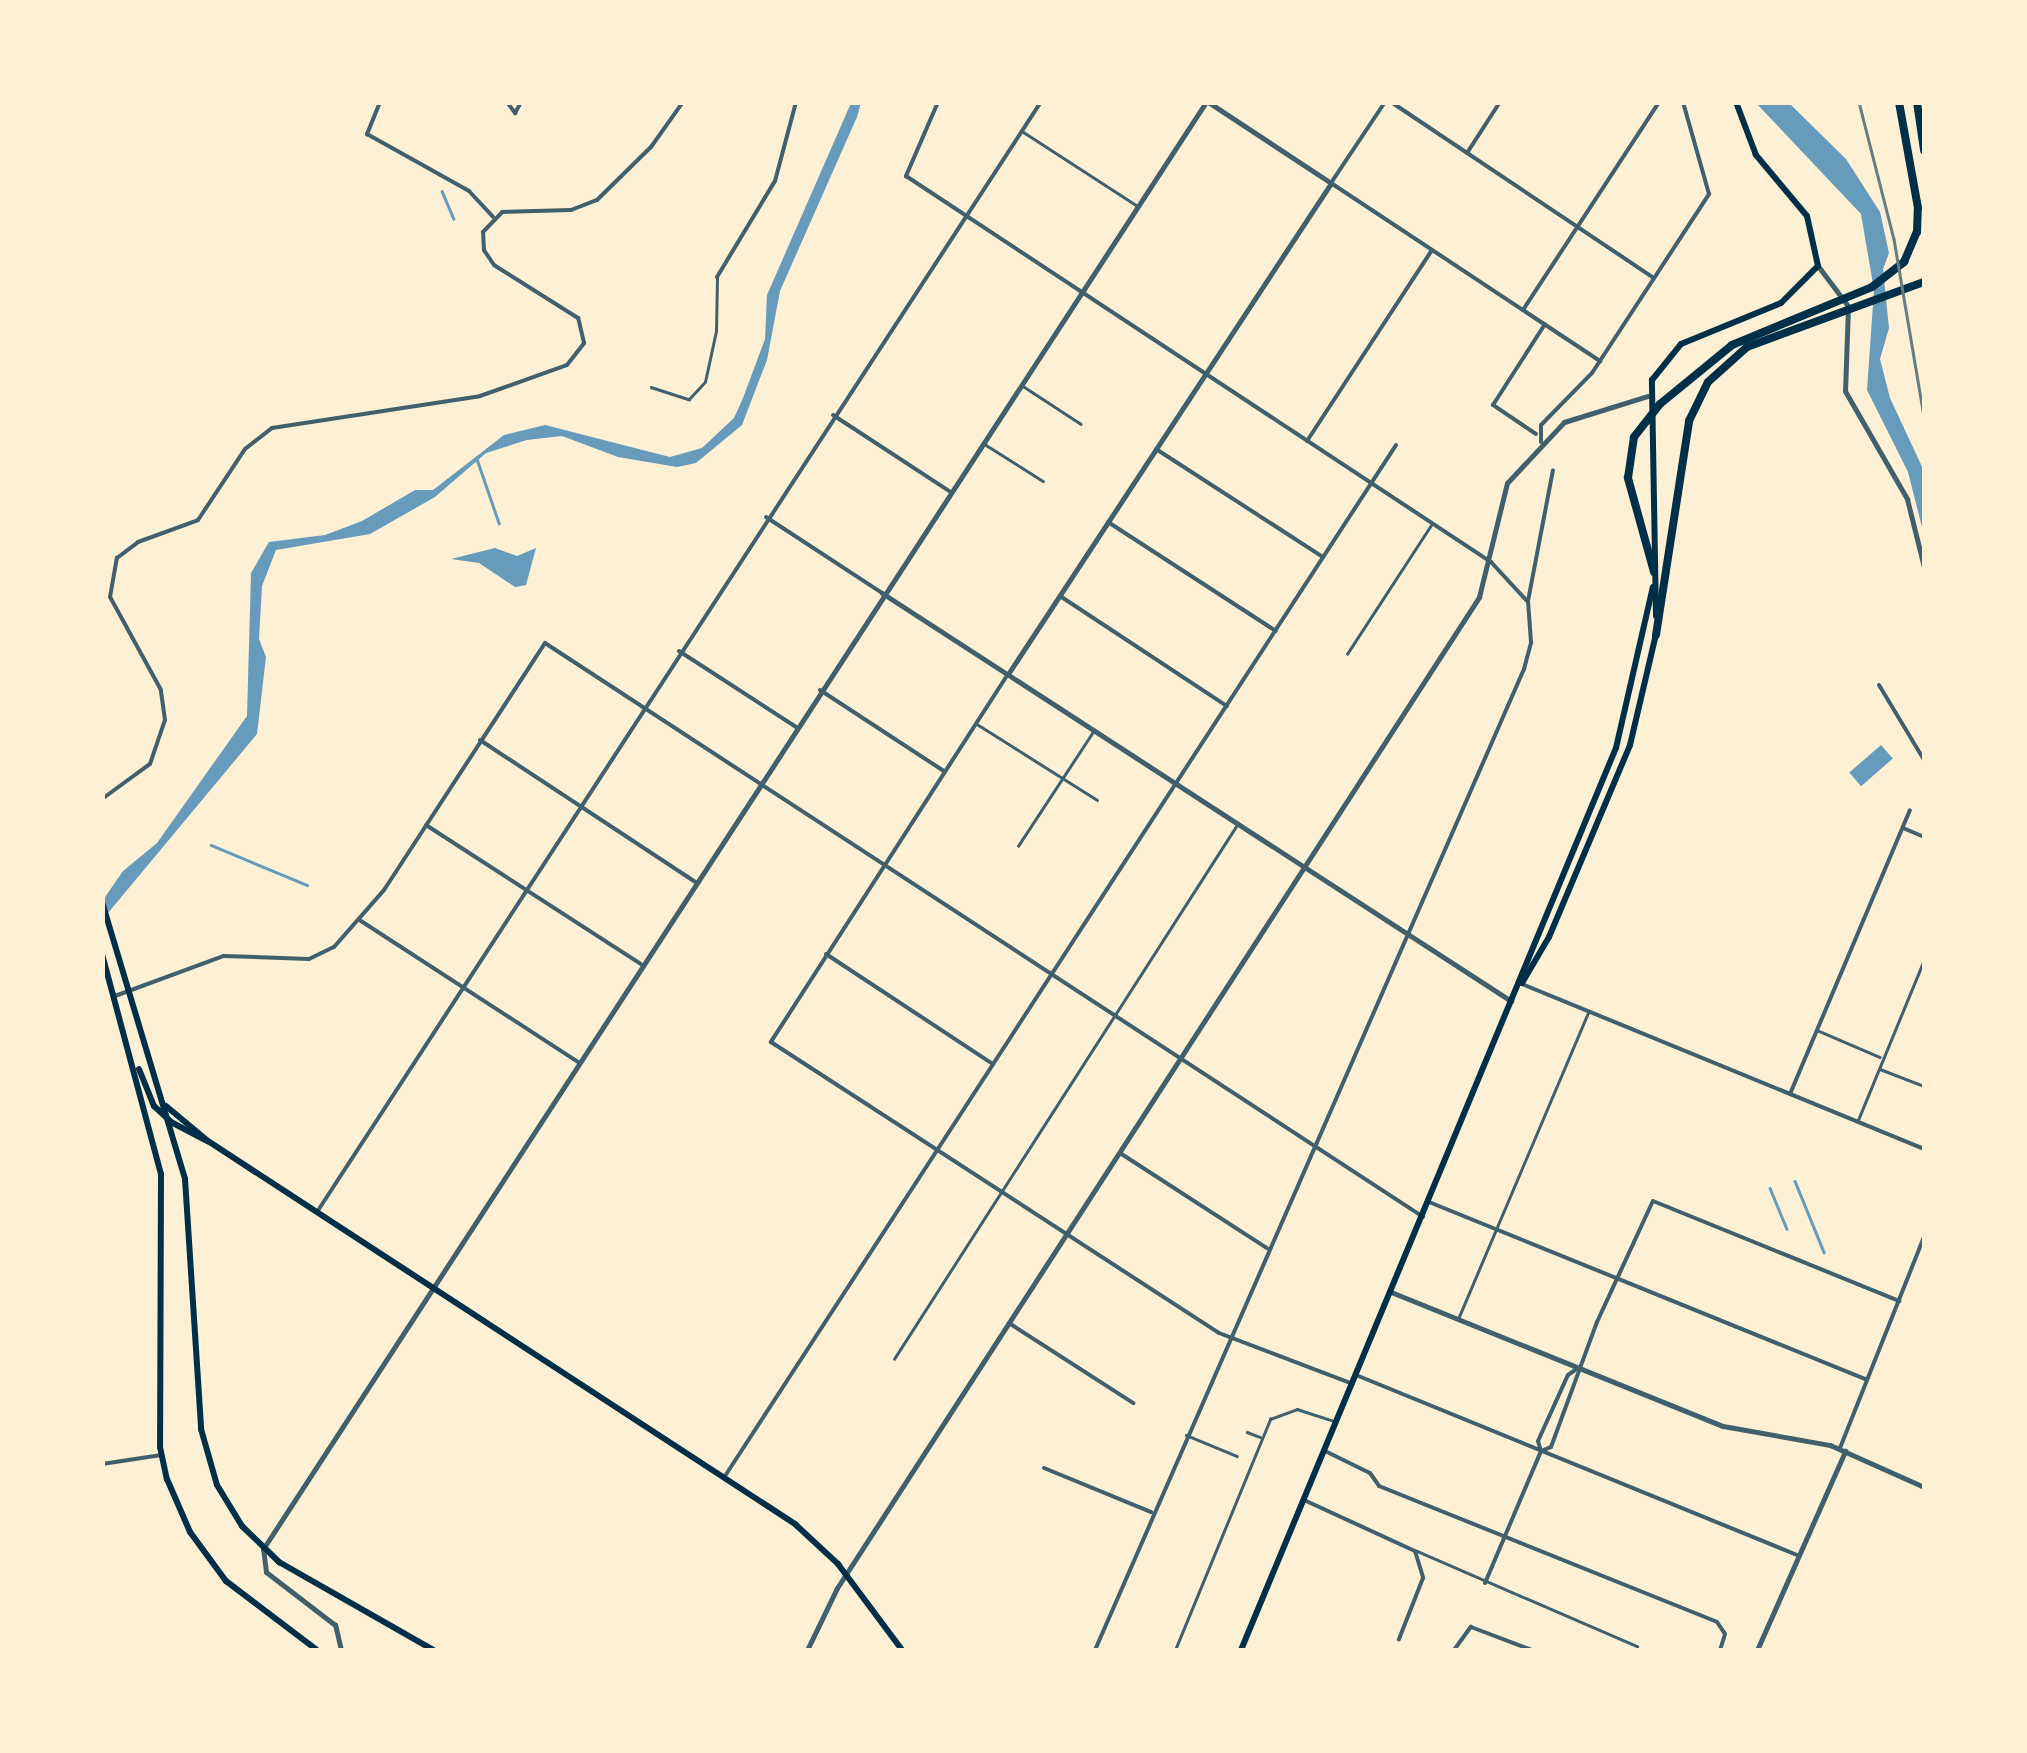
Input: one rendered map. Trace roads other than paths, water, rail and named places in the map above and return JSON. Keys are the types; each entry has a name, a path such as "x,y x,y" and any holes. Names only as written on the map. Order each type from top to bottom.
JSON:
{"highway":[{"path":"1654,572 1628,478 1628,458 1640,427 1660,404 1732,345 1884,280 1912,249 1918,208 1899,102"},
{"path":"1917,102 1924,150"},
{"path":"1656,635 1686,437 1701,393 1746,347 1921,283"}],"main road":[{"path":"1242,1650 1521,984 1621,734 1654,572 1648,396 1655,374 1681,344 1781,303 1818,266 1807,216 1756,155 1736,102"},
{"path":"1521,984 1549,937 1622,764 1656,635 1652,588"},
{"path":"102,902 171,1122 188,1196 206,1455 224,1500 263,1549 305,1581 433,1650"},
{"path":"102,954 133,1059 164,1206 161,1454 181,1516 220,1573 270,1620 317,1650"},
{"path":"133,1059 154,1106 171,1122 317,1212 612,1410 724,1477 806,1533 846,1575 902,1650"},
{"path":"166,1106 208,1142"}],"street":[{"path":"380,102 367,134 469,191 493,216"},
{"path":"506,102 512,113 521,102"},
{"path":"493,216 571,210 597,200 651,148 683,102"},
{"path":"717,277 775,181 796,102"},
{"path":"938,102 906,176 1491,562 1528,601"},
{"path":"317,1212 678,651 1041,102"},
{"path":"341,1650 335,1625 266,1572 263,1549 757,784 1207,102 1600,361"},
{"path":"1352,1384 1229,1336 771,1042 944,771 1388,102 1654,278"},
{"path":"1466,154 1500,102"},
{"path":"1524,310 1660,102"},
{"path":"1536,434 1600,361 1709,194 1683,102"},
{"path":"102,799 150,764 166,720 161,690 110,597 109,576 124,550 198,520 245,449 272,428 502,391 560,369 580,351 583,328 571,309 488,258 482,238 493,216"},
{"path":"1307,441 1432,250"},
{"path":"1818,266 1848,306 1845,391 1908,499 1924,566"},
{"path":"1540,442 1536,434 1493,405 1545,324"},
{"path":"807,1650 846,1575 1479,597 1491,562 1500,500 1540,442 1578,415 1648,396"},
{"path":"833,414 949,491"},
{"path":"724,1477 1396,445"},
{"path":"1156,449 1324,557"},
{"path":"1095,1650 1229,1336 1524,669 1531,642 1528,601 1553,470"},
{"path":"766,517 1513,1003"},
{"path":"1108,522 1276,630"},
{"path":"1060,596 1227,706"},
{"path":"113,997 224,956 321,956 360,921 545,643 1422,1217"},
{"path":"678,651 796,727"},
{"path":"1878,685 1924,760"},
{"path":"820,690 944,771"},
{"path":"480,740 695,882"},
{"path":"1790,1094 1910,810"},
{"path":"426,825 642,965"},
{"path":"1903,828 1924,837"},
{"path":"360,921 578,1062"},
{"path":"826,954 993,1064"},
{"path":"1521,984 1924,1150"},
{"path":"1120,1153 1268,1248"},
{"path":"1429,1202 1865,1379"},
{"path":"1541,1450 1551,1447 1580,1380 1578,1368 1653,1202 1899,1301"},
{"path":"1757,1650 1842,1450 1865,1379 1924,1237"},
{"path":"1391,1292 1733,1429 1842,1450 1924,1486"},
{"path":"1009,1323 1134,1402"},
{"path":"1486,1583 1541,1450 1538,1441 1568,1374 1578,1368"},
{"path":"1356,1376 1799,1556"},
{"path":"1325,1451 1370,1473 1380,1486 1718,1622 1725,1634 1720,1650"},
{"path":"102,1464 161,1454"},
{"path":"1044,1468 1153,1512"},
{"path":"1304,1500 1415,1551 1423,1578 1400,1638"},
{"path":"1454,1650 1471,1627 1532,1650"}],"lane":[{"path":"1022,131 1137,206"},
{"path":"652,387 689,400 705,382 716,331 717,277"},
{"path":"1020,384 1081,424"},
{"path":"982,442 1043,481"},
{"path":"1346,654 1432,524"},
{"path":"976,723 1097,800"},
{"path":"1018,846 1094,730"},
{"path":"894,1359 1238,824"},
{"path":"1857,1122 1924,960"},
{"path":"1458,1319 1588,1012"},
{"path":"1817,1031 1882,1058"},
{"path":"1878,1068 1924,1086"},
{"path":"1175,1650 1262,1438 1276,1413 1289,1409 1337,1422"},
{"path":"1246,1432 1262,1438"},
{"path":"1186,1435 1237,1456"},
{"path":"1415,1551 1637,1646"}],"water":[{"path":"851,103 861,103 857,117 780,291 767,360 742,425 696,463 677,467 618,457 562,436 527,440 486,453 435,497 370,534 276,550 262,586 259,639 266,657 257,734 103,919 103,900 123,871 157,843 247,716 251,573 269,542 325,535 362,521 415,490 433,490 504,435 545,425 670,457 702,448 734,418 743,398 765,339 767,295"},
{"path":"1756,103 1789,103 1846,159 1880,212 1889,253 1883,269 1889,328 1880,359 1890,398 1924,471 1924,535 1908,472 1867,390 1874,290 1861,214"},
{"path":"495,548 517,556 536,548 526,585 515,587 479,563 451,559"},
{"path":"1881,745 1893,759 1861,786 1849,773"}],"waterway":[{"path":"442,191 454,219"},
{"path":"477,459 499,523"},
{"path":"211,845 307,885"},
{"path":"1795,1181 1824,1252"},
{"path":"1770,1188 1787,1229"}],"tram line":[{"path":"1859,102 1894,239 1924,416"}]}
